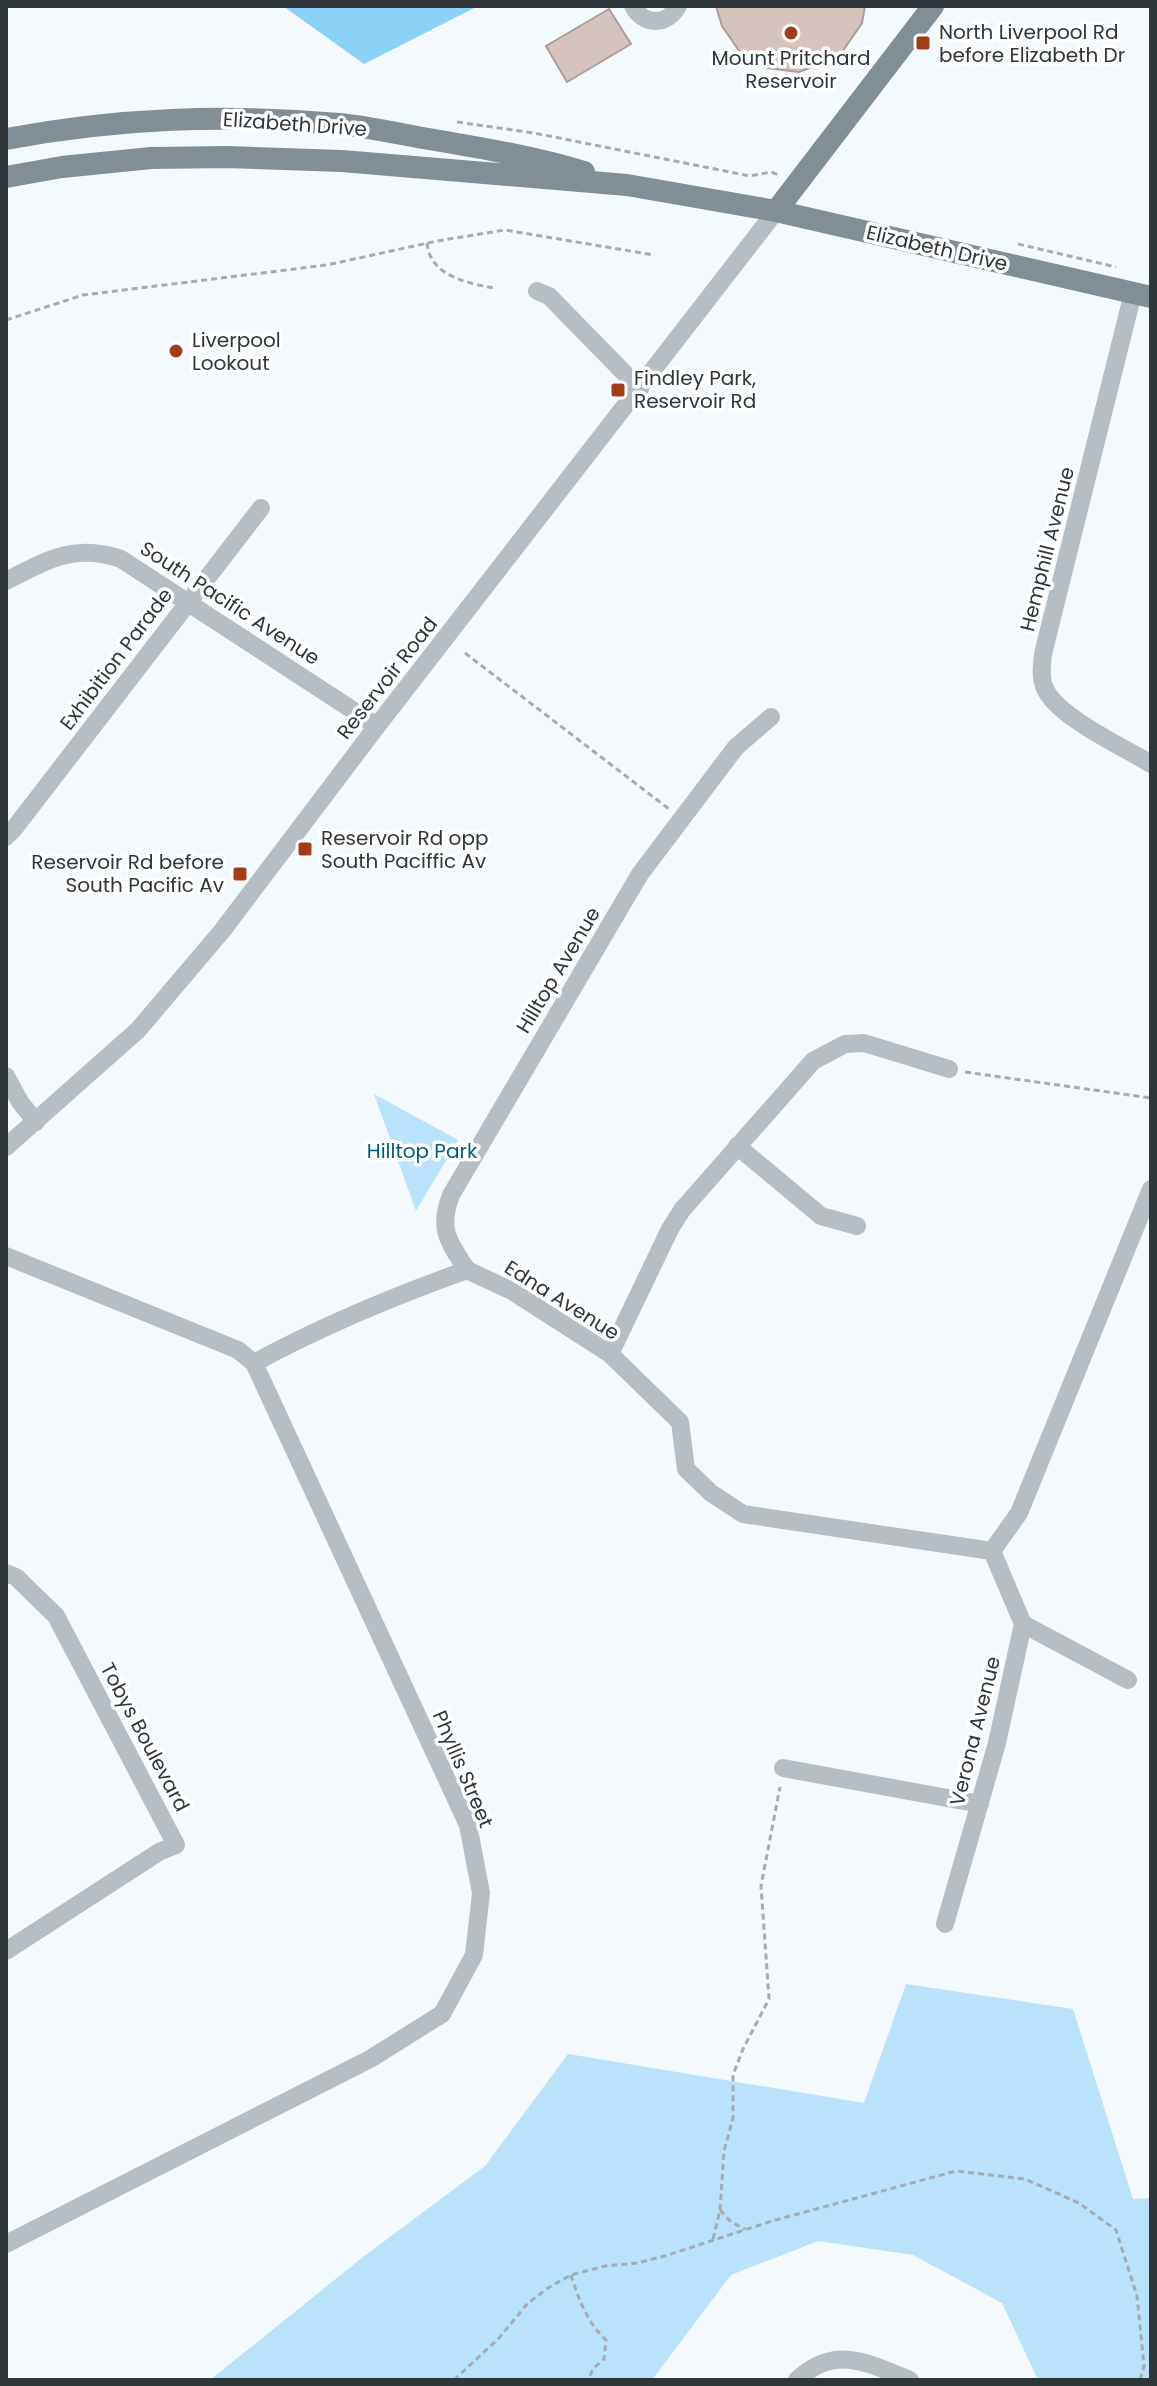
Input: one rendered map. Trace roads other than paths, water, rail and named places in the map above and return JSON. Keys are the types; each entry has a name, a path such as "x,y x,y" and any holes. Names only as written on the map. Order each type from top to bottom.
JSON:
{"main road":[{"path":"776,211 933,6"},
{"name":"Elizabeth Drive","path":"6,139 78,126 166,118 342,124 540,158 627,185"},
{"name":"Elizabeth Drive","path":"6,177 62,167 151,158 227,157 342,161 627,185 776,211 1142,295"}],"street":[{"path":"633,6 639,15 653,22 668,19 678,6"},
{"name":"Reservoir Road","path":"6,1147 138,1030 184,978 776,211"},
{"path":"537,291 549,296 640,389"},
{"name":"Hemphill Avenue","path":"1142,295 1043,654 1041,673 1044,688 1052,701 1151,764"},
{"name":"Exhibition Parade","path":"6,837 261,508"},
{"name":"South Pacific Avenue","path":"6,581 63,554 102,552 139,569 377,726"},
{"name":"Hilltop Avenue","path":"467,1270 445,1234 443,1223 451,1195 640,874 736,747 771,717"},
{"path":"610,1354 670,1229 737,1146 813,1061 845,1044 864,1043 949,1069"},
{"path":"6,1076 20,1102 36,1122"},
{"path":"737,1146 821,1216 857,1226"},
{"path":"1128,1680 1023,1624 992,1551 1019,1513 1151,1189"},
{"path":"6,1256 238,1350 254,1363 314,1331 467,1270"},
{"name":"Edna Avenue","path":"467,1270 512,1291 610,1354 680,1422 686,1469 711,1493 743,1514 992,1551"},
{"name":"Phyllis Street","path":"6,2244 370,2059 442,2014 474,1955 481,1893 468,1825 254,1363"},
{"name":"Tobys Boulevard","path":"6,1573 16,1577 56,1616 176,1845 159,1852 6,1951"},
{"name":"Verona Avenue","path":"945,1924 997,1743 1023,1624"},
{"path":"783,1768 980,1804"},
{"path":"797,2380 822,2361 840,2359 873,2365 910,2380"}],"place":[{"name":"Mount Pritchard Reservoir","path":"791,33"},
{"name":"North Liverpool Rd before Elizabeth Dr","path":"923,43"},
{"name":"Liverpool Lookout","path":"176,351"},
{"name":"Findley Park, Reservoir Rd","path":"618,390"},
{"name":"Reservoir Rd opp South Paciffic Av","path":"305,849"},
{"name":"Reservoir Rd before South Pacific Av","path":"240,874"}],"park label":[{"name":"Hilltop Park","path":"422,1151"}]}
